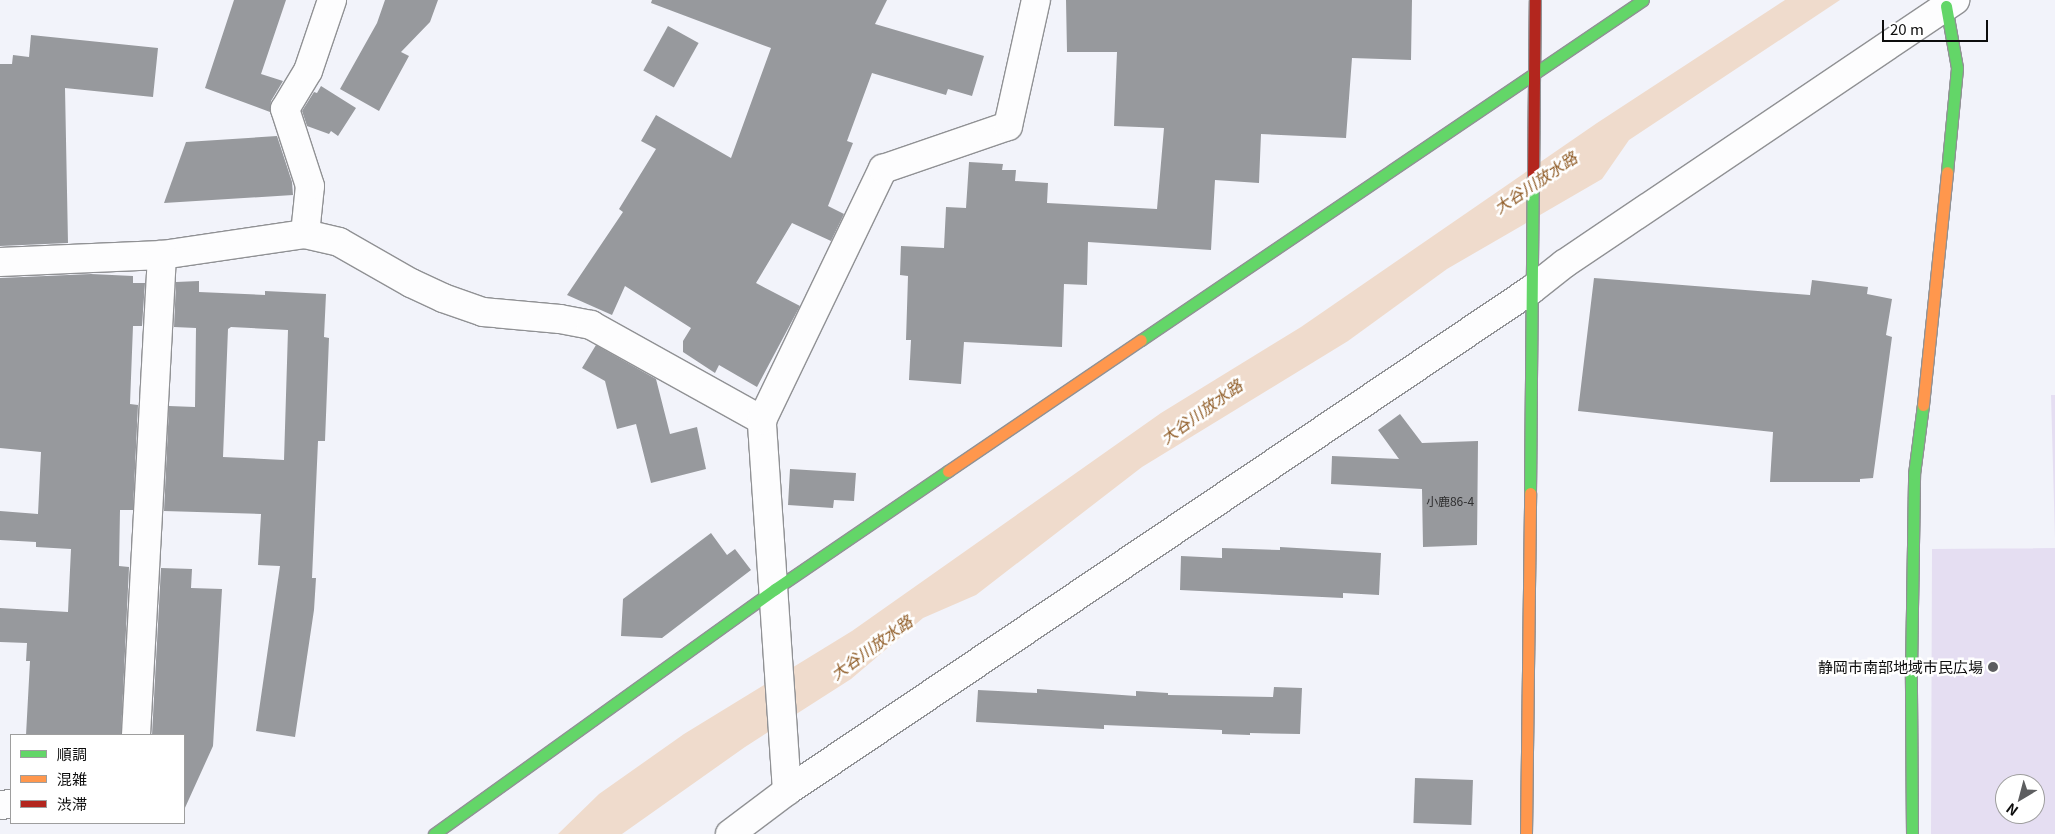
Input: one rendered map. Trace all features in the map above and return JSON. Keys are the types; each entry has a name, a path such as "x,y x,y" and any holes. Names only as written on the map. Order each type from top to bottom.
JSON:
{"street":[{"path":"305,234 310,186 285,109 308,72 332,0"},
{"path":"787,791 762,420 883,168 1008,126 1036,0"},
{"path":"1526,834 1535,0"},
{"path":"434,834 774,588 1643,0"},
{"path":"730,834 787,791 1532,279 1564,264 1951,3 1957,68 1926,384 1914,474 1911,672 1912,834"},
{"path":"0,262 162,256 305,234 339,242 411,283 443,298 483,312 560,319 591,324 762,420"},
{"path":"136,734 162,256"}],"shaded area":[{"path":"2051,395 2055,395 2055,538"},
{"name":"静岡市南部地域市民広場","path":"2055,548 2055,834 1931,834 1932,549"}],"water":[{"name":"大谷川放水路","path":"1785,0 1840,0 1629,140 1602,179 1447,269 1348,341 1142,467 976,595 923,618 851,679 745,747 622,834 558,834 599,794 684,734 852,631 1161,413 1301,327 1597,123"}],"building":[{"path":"234,0 286,0 261,74 283,81 271,101 270,112 205,88"},
{"path":"385,0 438,0 430,22 401,52 409,56 379,111 340,89 377,23"},
{"path":"652,0 887,0 875,24 984,56 972,96 948,89 946,95 872,73 847,141 853,143 828,206 844,214 831,241 792,223 756,283 800,306 757,387 719,365 715,373 683,352 683,341 691,328 625,286 612,315 567,295 623,212 619,209 656,149 641,141 656,115 731,158 771,48 651,3"},
{"path":"1066,0 1412,0 1411,60 1352,58 1346,138 1261,134 1259,183 1215,180 1211,250 1088,242 1087,285 1064,284 1062,347 964,342 961,384 909,380 911,340 906,340 908,276 900,275 901,246 944,248 946,207 966,208 969,162 1003,164 1002,170 1016,170 1015,181 1048,183 1047,203 1157,209 1164,128 1114,126 1117,52 1067,52"},
{"path":"668,26 699,43 674,88 643,71"},
{"path":"31,35 158,48 153,97 65,88 68,243 0,246 0,64 12,64 13,55 29,57"},
{"path":"321,86 356,108 338,136 331,131 329,134 307,126 302,111 314,92 317,93"},
{"path":"277,136 292,182 293,195 164,203 186,142"},
{"path":"91,274 133,276 133,283 145,283 142,326 133,326 130,404 138,405 133,510 120,510 119,566 129,567 121,734 26,734 30,661 26,661 27,643 0,642 0,608 68,612 71,549 36,547 36,542 0,540 0,511 38,514 41,452 0,448 0,278"},
{"path":"1594,278 1810,295 1812,280 1868,287 1867,294 1892,299 1886,335 1892,337 1873,478 1860,479 1860,482 1770,482 1773,432 1578,411"},
{"path":"199,281 199,292 265,295 265,291 326,294 324,337 329,338 325,441 318,441 312,578 316,578 314,610 295,737 256,731 280,566 258,565 261,514 164,511 169,406 195,407 196,328 174,327 176,282","holes":["231,327 288,330 284,460 223,457 228,329"]},
{"path":"596,345 656,379 670,434 697,427 706,469 651,483 636,424 617,429 605,381 582,368"},
{"path":"1400,414 1422,443 1478,441 1477,545 1423,547 1422,489 1331,484 1332,456 1399,459 1378,430"},
{"path":"790,469 856,473 854,501 834,500 833,508 788,505"},
{"path":"711,533 727,555 735,549 751,570 662,638 621,636 623,599"},
{"path":"1280,547 1381,553 1379,595 1343,593 1343,598 1180,590 1181,556 1222,558 1222,548 1280,550"},
{"path":"161,568 192,569 191,588 222,589 213,746 185,808 185,734 152,734"},
{"path":"1274,687 1302,688 1300,734 1222,734 1222,730 1104,725 1104,729 976,722 978,690 1037,693 1037,689 1136,696 1136,691 1168,693 1168,695 1273,697"},
{"path":"1415,778 1473,780 1471,825 1413,823"}],"traffic: fast":[{"path":"1141,340 1643,0"},
{"path":"1946,6 1957,68 1947,172"},
{"path":"1530,493 1533,178"},
{"path":"1912,834 1911,672 1914,474 1923,405"},
{"path":"434,834 775,589 948,471"}],"traffic: slow":[{"path":"1923,405 1947,172"},
{"path":"948,471 1141,340"},
{"path":"1526,834 1530,493"}],"traffic: jam":[{"path":"1533,178 1535,0"}],"place":[{"name":"静岡市南部地域市民広場","path":"1993,667"}]}
